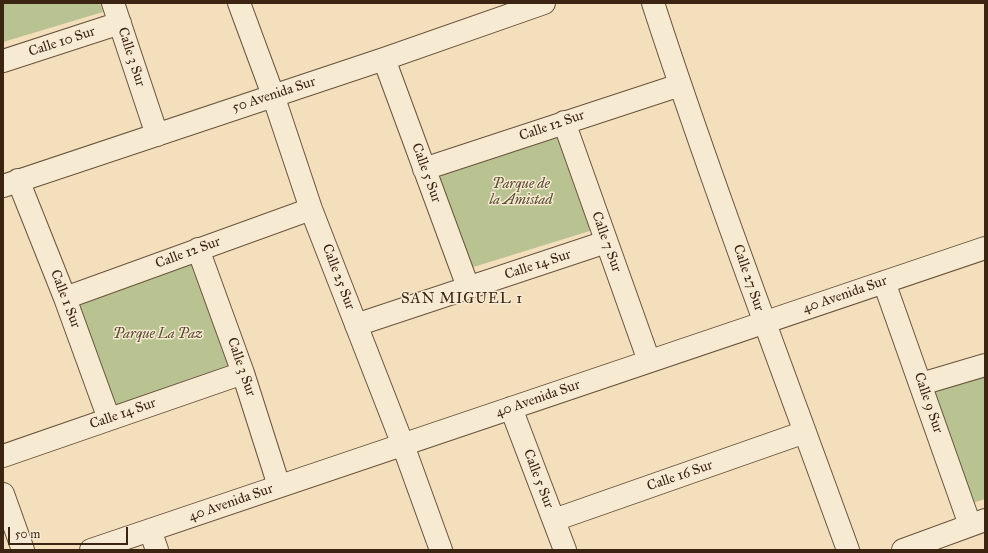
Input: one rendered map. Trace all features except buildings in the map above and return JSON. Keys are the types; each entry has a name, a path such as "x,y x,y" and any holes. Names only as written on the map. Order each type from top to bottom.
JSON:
{"street":[{"name":"Calle 25 Sur","path":"239,3 273,95 311,210 441,550"},
{"name":"Calle 27 Sur","path":"653,3 680,85 764,322 806,432 848,550"},
{"name":"50 Avenida Sur","path":"10,183 384,59 530,5"},
{"name":"Calle 10 Sur","path":"3,61 117,13"},
{"name":"Calle 3 Sur","path":"117,13 157,135"},
{"name":"Calle 5 Sur","path":"384,59 468,287"},
{"name":"Calle 12 Sur","path":"424,169 680,85"},
{"name":"Calle 7 Sur","path":"564,122 649,361"},
{"name":"Calle 1 Sur","path":"10,183 65,298 109,419"},
{"name":"Calle 12 Sur","path":"65,298 198,249 311,210"},
{"name":"Calle 14 Sur","path":"356,325 606,242"},
{"name":"40 Avenida Sur","path":"91,550 154,540 280,486 985,248"},
{"name":"Calle 3 Sur","path":"198,249 243,373 280,486"},
{"name":"Calle 9 Sur","path":"884,282 921,384 978,523"},
{"path":"921,384 985,364"},
{"name":"Calle 14 Sur","path":"3,456 243,373"},
{"name":"Calle 5 Sur","path":"511,408 565,550"},
{"name":"Calle 16 Sur","path":"554,520 806,432"},
{"path":"3,494 23,550"},
{"path":"903,550 978,523"}],"green space":[{"path":"3,3 100,3 103,12 3,42"},
{"name":"Parque de la Amistad","path":"557,120 596,229 467,269 427,165"},
{"name":"Parque La Paz","path":"195,263 232,361 226,373 112,407 64,305"},
{"path":"985,370 985,499 969,504 927,388"}],"district":[{"name":"SAN MIGUEL 1","path":"462,299"}]}
